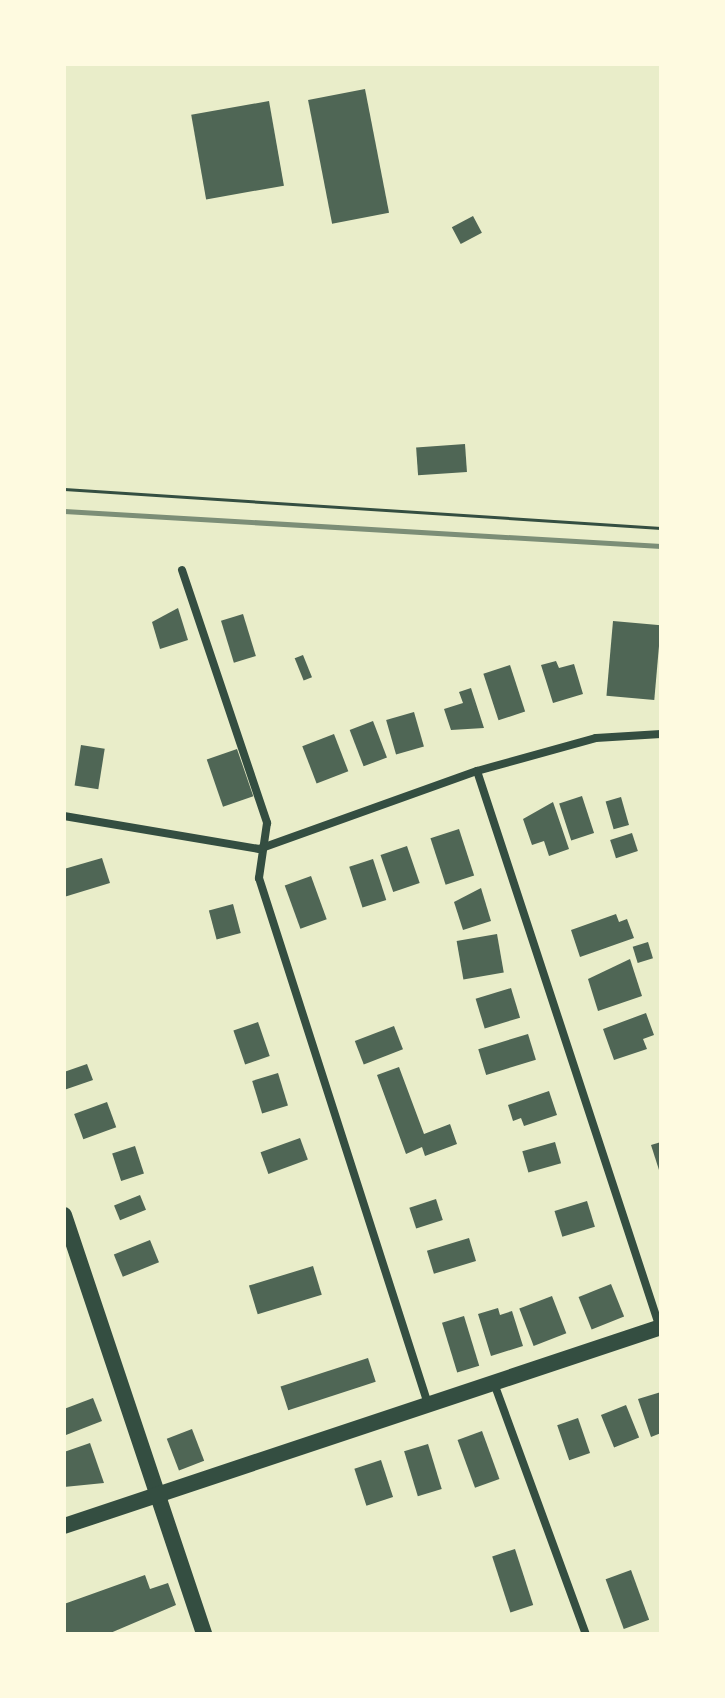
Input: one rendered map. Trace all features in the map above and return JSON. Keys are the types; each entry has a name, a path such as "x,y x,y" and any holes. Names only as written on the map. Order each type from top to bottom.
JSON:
{"main road":[{"path":"64,1215 154,1495 204,1634"},
{"path":"64,1526 429,1409 660,1328"}],"street":[{"path":"182,570 267,823 259,849 259,878 429,1409"},
{"path":"64,816 259,849 477,771 596,738 661,734"},
{"path":"477,771 660,1328"},
{"path":"495,1386 586,1634"}],"path":[{"path":"64,489 661,528"}],"building":[{"path":"365,89 389,213 332,224 308,100"},
{"path":"269,101 284,186 206,199 191,115"},
{"path":"473,216 482,233 461,244 452,227"},
{"path":"465,444 467,472 418,475 416,447"},
{"path":"178,608 188,640 160,649 152,622"},
{"path":"243,614 256,656 234,663 221,621"},
{"path":"613,621 661,625 654,700 606,696"},
{"path":"303,655 312,677 304,681 295,658"},
{"path":"556,661 559,668 574,664 583,694 553,703 541,665"},
{"path":"510,665 525,712 499,720 483,674"},
{"path":"471,688 484,728 451,730 444,709 463,703 459,692"},
{"path":"414,712 424,747 396,755 386,720"},
{"path":"373,721 387,757 364,766 350,730"},
{"path":"334,734 348,771 317,784 302,746"},
{"path":"81,745 105,749 98,789 75,785"},
{"path":"237,749 253,796 223,807 207,759"},
{"path":"582,796 594,833 571,841 559,803"},
{"path":"621,797 629,825 614,829 606,801"},
{"path":"553,802 569,849 549,856 544,841 532,845 523,819"},
{"path":"459,829 474,876 446,885 430,838"},
{"path":"632,833 638,851 616,858 610,840"},
{"path":"407,846 420,883 393,892 381,855"},
{"path":"102,858 110,883 64,897 64,869"},
{"path":"373,859 386,900 363,908 349,867"},
{"path":"311,876 327,919 300,929 285,886"},
{"path":"481,888 491,921 463,930 454,902"},
{"path":"233,904 241,933 217,939 209,910"},
{"path":"616,914 619,922 627,919 634,938 580,957 571,930"},
{"path":"497,934 504,972 463,980 457,941"},
{"path":"648,942 653,958 638,963 633,947"},
{"path":"630,959 642,996 598,1011 588,979"},
{"path":"511,988 520,1018 485,1028 476,999"},
{"path":"646,1013 654,1035 643,1039 647,1049 614,1060 603,1029"},
{"path":"258,1022 270,1056 245,1065 233,1030"},
{"path":"394,1026 403,1049 364,1064 355,1041"},
{"path":"528,1034 536,1060 486,1075 478,1049"},
{"path":"87,1064 93,1080 64,1090 64,1072"},
{"path":"399,1067 424,1134 450,1124 457,1144 425,1156 422,1147 406,1154 377,1075"},
{"path":"278,1073 288,1106 262,1113 252,1081"},
{"path":"549,1091 557,1115 524,1126 521,1118 513,1121 508,1105"},
{"path":"107,1102 116,1127 83,1139 74,1114"},
{"path":"300,1138 308,1160 268,1174 261,1152"},
{"path":"555,1142 561,1163 528,1173 522,1151"},
{"path":"661,1142 661,1169 659,1170 651,1145"},
{"path":"135,1146 144,1174 121,1181 112,1153"},
{"path":"140,1195 146,1210 120,1220 114,1205"},
{"path":"436,1199 443,1220 416,1229 409,1208"},
{"path":"587,1201 595,1227 562,1237 554,1211"},
{"path":"469,1238 476,1261 434,1274 427,1251"},
{"path":"150,1240 159,1262 123,1277 114,1255"},
{"path":"313,1266 322,1295 258,1314 249,1286"},
{"path":"611,1284 624,1316 592,1330 579,1297"},
{"path":"552,1296 566,1333 534,1346 519,1309"},
{"path":"498,1308 500,1315 512,1311 523,1346 491,1356 478,1314"},
{"path":"464,1316 479,1366 457,1372 442,1323"},
{"path":"368,1358 376,1382 288,1410 281,1386"},
{"path":"661,1392 661,1433 651,1437 638,1399"},
{"path":"93,1398 102,1421 66,1435 64,1409"},
{"path":"626,1405 639,1437 614,1448 601,1415"},
{"path":"578,1418 590,1453 569,1460 557,1425"},
{"path":"192,1429 204,1461 179,1470 167,1439"},
{"path":"482,1431 499,1479 475,1488 458,1440"},
{"path":"90,1443 104,1483 64,1487 64,1452"},
{"path":"428,1444 442,1489 418,1496 404,1451"},
{"path":"381,1460 393,1497 366,1506 354,1469"},
{"path":"515,1549 533,1605 510,1613 492,1556"},
{"path":"631,1570 649,1620 624,1629 606,1579"},
{"path":"145,1575 150,1589 168,1583 176,1605 108,1634 64,1634 64,1604"}],"railway":[{"path":"64,511 661,546"}]}
